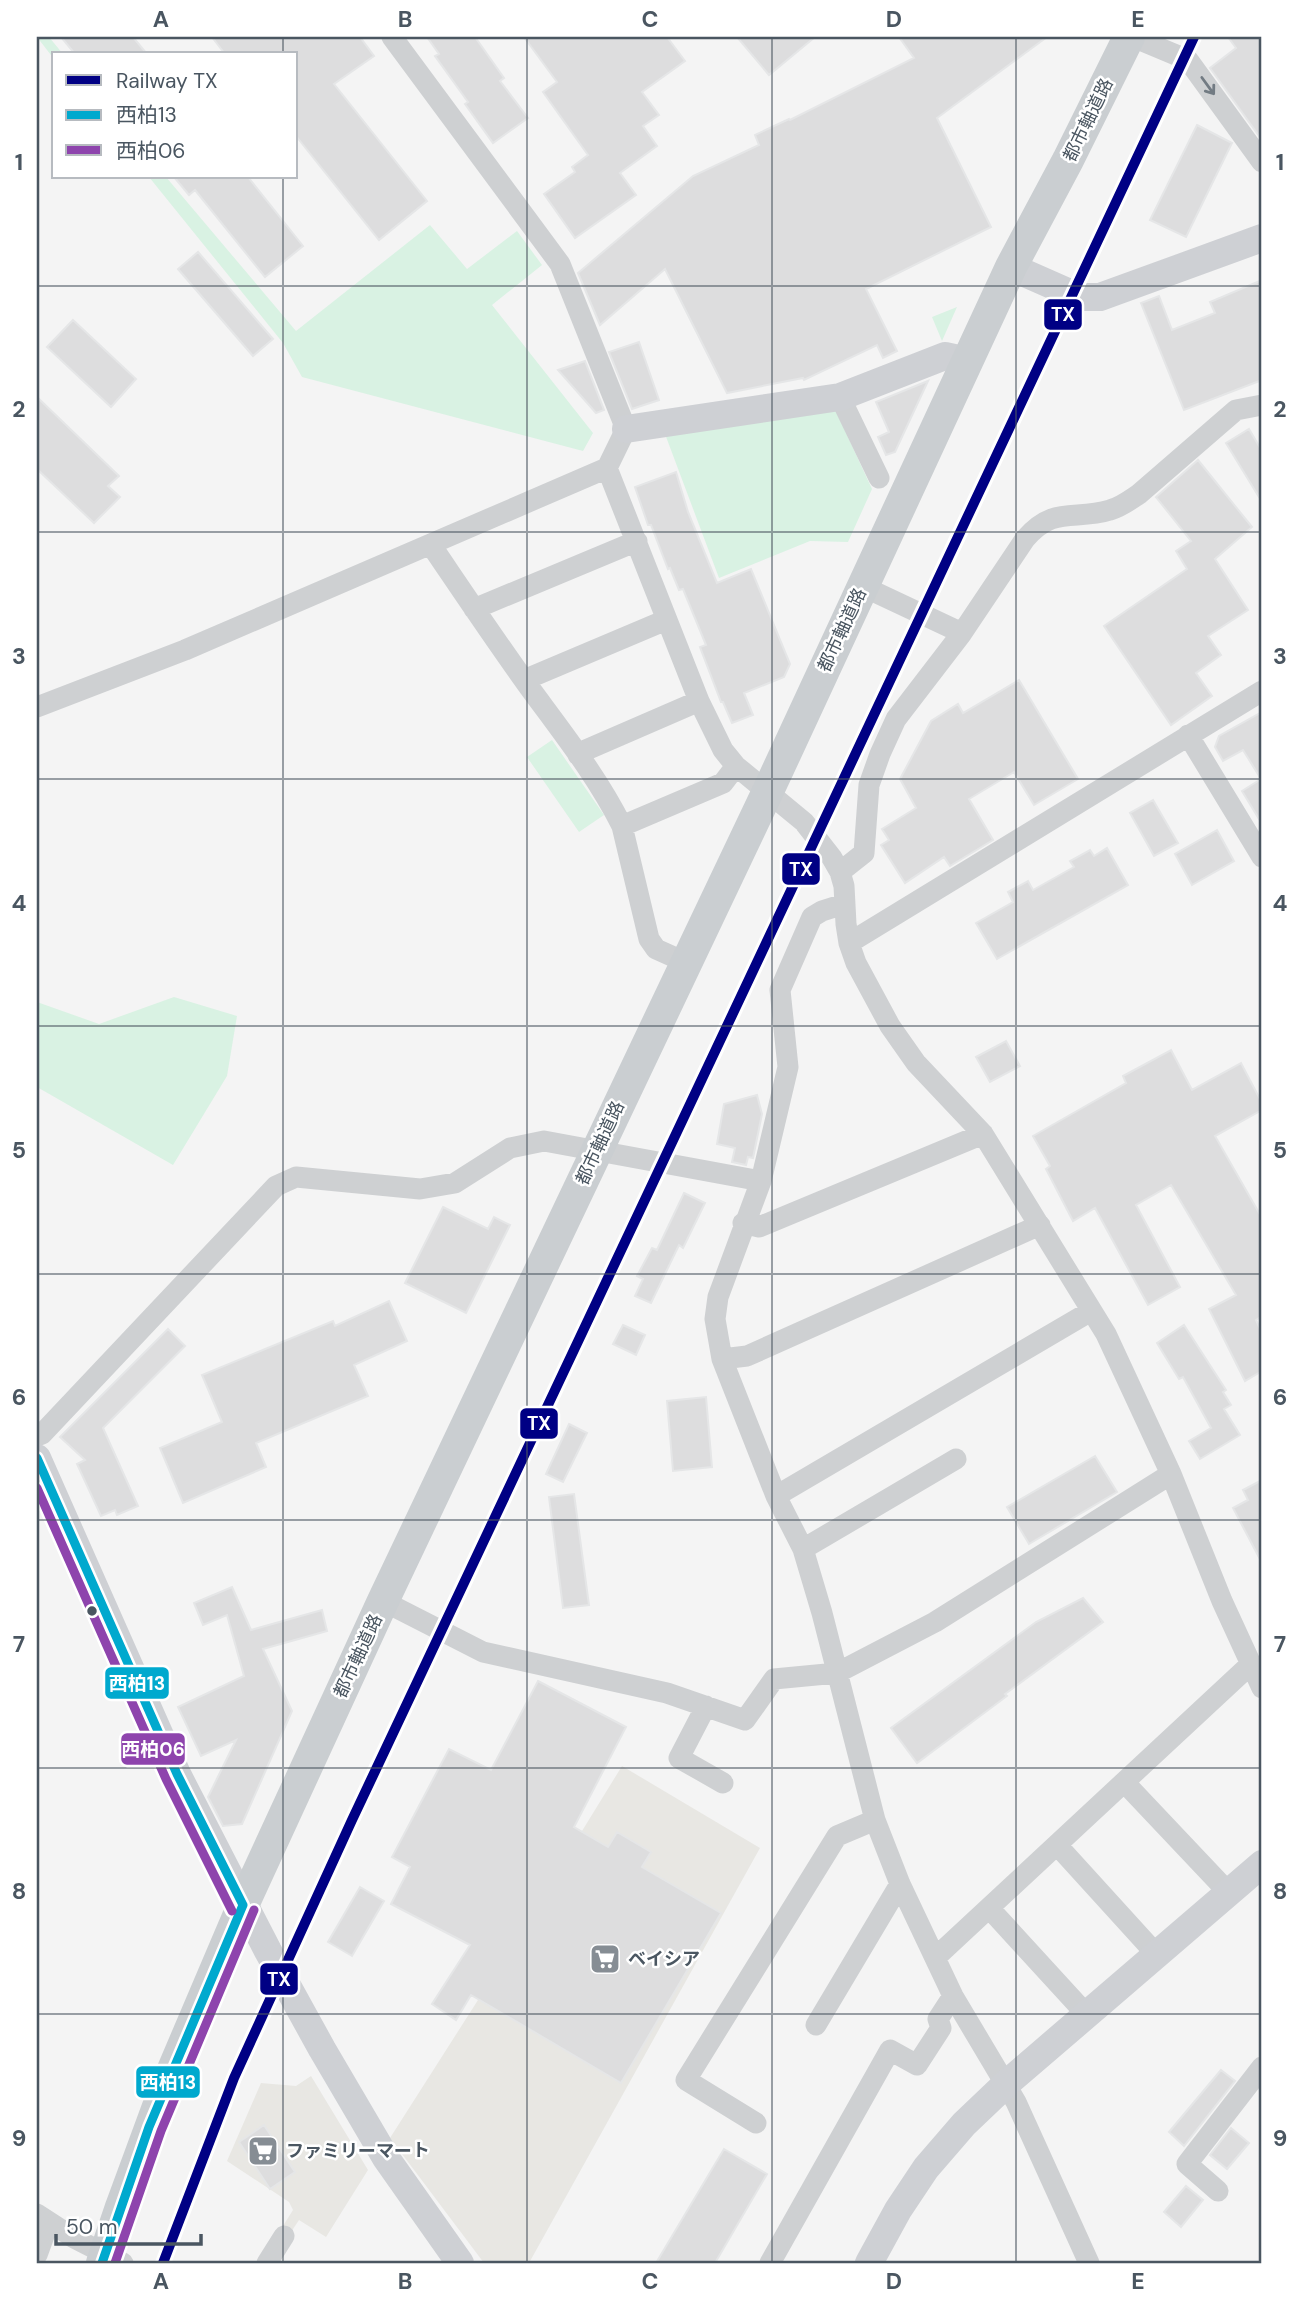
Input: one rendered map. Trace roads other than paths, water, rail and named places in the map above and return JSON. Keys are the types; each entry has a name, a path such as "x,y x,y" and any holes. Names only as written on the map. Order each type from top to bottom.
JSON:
{"main road":[{"name":"都市軸道路","path":"110,2260 163,2093 243,1905 383,1601 768,791 1011,267 1131,37"}],"street":[{"path":"37,707 185,650 607,468 626,429 560,264 392,37"},
{"path":"1131,37 1188,60 1262,162"},
{"path":"1011,267 1079,297 1100,297 1262,238"},
{"path":"626,429 840,397 945,356 968,361"},
{"path":"840,397 879,478"},
{"path":"840,872 864,853 869,785 896,719 962,633 1036,526 1057,517 1109,510 1124,504 1236,410 1260,410"},
{"path":"607,468 638,541 699,702 723,750 736,766 804,822 840,872 849,943 856,962 890,1026 916,1063 983,1134 1106,1334 1171,1474 1222,1601 1262,1688"},
{"path":"474,609 638,541"},
{"path":"431,545 578,755 622,826 649,939 656,949 685,962"},
{"path":"862,586 962,633"},
{"path":"524,680 666,620"},
{"path":"849,943 1262,691"},
{"path":"578,755 699,702"},
{"path":"1188,735 1262,857"},
{"path":"622,826 723,783 736,766"},
{"path":"844,904 813,917 780,990 788,1067 761,1181 743,1223 718,1297 715,1319 722,1359 776,1496 803,1549 875,1820 900,1884 953,1996 1006,2084 1089,2263"},
{"path":"743,1223 759,1227 983,1134"},
{"path":"37,1436 42,1434 276,1186 296,1177 420,1189 455,1183 510,1147 544,1141 761,1181"},
{"path":"722,1359 747,1356 1040,1225"},
{"path":"776,1496 1091,1311"},
{"path":"37,1458 177,1773 243,1905 386,2158 460,2263"},
{"path":"803,1549 956,1459"},
{"path":"383,1601 483,1652 667,1693 745,1720 774,1679 837,1673 935,1622 1171,1474"},
{"path":"936,1957 1251,1664"},
{"path":"706,1706 679,1758 723,1783"},
{"path":"1125,1783 1228,1892"},
{"path":"756,2123 686,2080 837,1836 875,1820"},
{"path":"1057,1845 1157,1955"},
{"path":"870,2263 898,2210 926,2168 964,2124 1006,2084 1262,1864"},
{"path":"816,2025 900,1884"},
{"path":"989,1908 1087,2015"},
{"path":"769,2263 890,2050 917,2065 941,2028 938,2019 953,1996"},
{"path":"1218,2191 1188,2164 1262,2067"},
{"path":"37,2255 43,2218 110,2260"},
{"path":"267,2263 284,2236"}],"rail line":[{"name":"TX","path":"163,2263 234,2078 352,1820 1194,37"}],"place":[{"name":"ベイシア","path":"605,1959"},
{"name":"ファミリーマート","path":"263,2151"}]}
